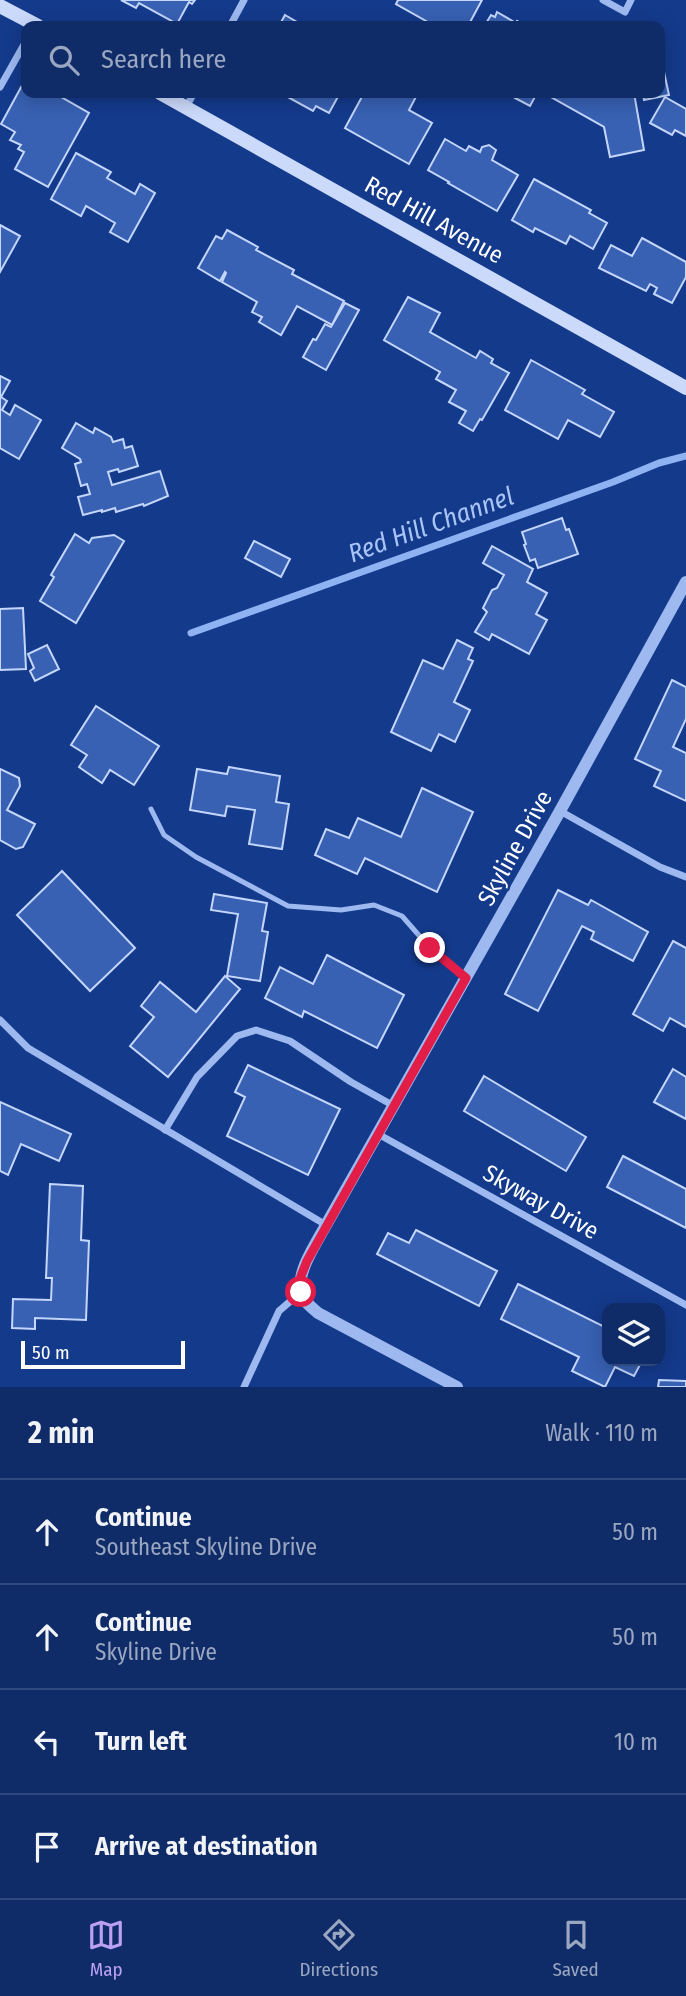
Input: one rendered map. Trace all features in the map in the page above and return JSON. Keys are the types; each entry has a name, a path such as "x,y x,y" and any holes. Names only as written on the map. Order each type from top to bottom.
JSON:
{"main road":[{"path":"0,6 27,21"},
{"name":"Red Hill Avenue","path":"169,98 686,388"}],"street":[{"path":"233,21 244,0"},
{"path":"603,0 625,12 631,0"},
{"path":"0,88 21,50"},
{"path":"186,107 191,98"},
{"name":"Skyline Drive","path":"301,1292 301,1276 326,1225 686,582"},
{"path":"560,811 660,867 686,877"},
{"path":"0,1020 28,1048 326,1225"},
{"path":"165,1130 197,1077 237,1036 256,1030 290,1041 351,1082 394,1106"},
{"name":"Skyway Drive","path":"378,1133 686,1305"},
{"path":"244,1387 279,1311 301,1292 307,1304 318,1313 457,1387"}],"lane":[{"path":"151,809 164,835 196,857 288,906 341,910 374,905 402,916 430,948 466,978"}],"building":[{"path":"121,0 195,0 192,4 189,2 179,21 172,21 139,3 136,8"},
{"path":"398,0 482,0 471,21 426,21 396,4"},
{"path":"497,12 513,21 487,21 491,15 495,17"},
{"path":"285,15 295,21 282,21"},
{"path":"665,77 669,95 665,96"},
{"path":"21,87 21,98 63,98 89,113 48,187 15,169 24,152 18,149 21,145 10,140 15,132 1,124"},
{"path":"665,97 686,109 686,136 675,130 672,135 650,123"},
{"path":"289,98 337,98 329,113 316,106 313,111"},
{"path":"361,98 415,98 409,110 432,123 409,164 345,128"},
{"path":"515,98 534,98 530,106"},
{"path":"553,98 635,98 644,150 610,157 604,127"},
{"path":"445,139 466,151 469,146 480,152 482,147 489,145 496,150 492,160 518,175 497,211 428,170"},
{"path":"76,153 111,172 107,178 135,194 140,184 155,193 128,242 110,232 115,223 86,206 81,216 51,199"},
{"path":"534,179 591,210 589,213 607,223 593,249 570,236 566,244 535,228 533,232 512,220"},
{"path":"0,225 20,236 0,272"},
{"path":"227,230 258,247 256,250 294,270 292,274 344,301 332,325 297,306 281,335 259,322 262,317 252,312 257,302 222,282 225,272 220,281 198,268 216,236 222,239"},
{"path":"642,238 686,262 686,277 672,303 654,294 657,288 650,284 646,291 599,268 611,245 632,256"},
{"path":"408,297 440,313 430,332 476,358 480,351 493,359 491,363 509,373 473,431 459,423 466,411 449,402 456,390 436,379 440,372 384,340"},
{"path":"345,303 359,310 326,370 303,357 325,324 331,327"},
{"path":"531,360 585,390 582,394 614,412 600,437 568,420 558,439 505,410"},
{"path":"0,376 10,381 1,397 7,401 2,410 10,415 15,405 41,420 19,459 0,448"},
{"path":"76,423 93,433 95,428 111,437 113,442 123,439 125,448 132,446 138,466 119,472 118,469 108,472 112,485 160,471 168,496 144,506 143,504 116,512 115,508 83,515 78,497 90,494 87,484 81,486 75,464 81,462 62,448"},
{"path":"562,518 578,554 538,568 535,559 530,561 522,532"},
{"path":"75,534 89,543 92,538 114,535 124,541 76,623 40,601 54,577 51,575"},
{"path":"254,541 290,559 281,577 245,558"},
{"path":"492,546 533,569 527,582 547,593 536,614 547,620 529,654 492,634 489,640 475,632 487,612 483,608 492,590 497,588 504,575 483,563"},
{"path":"23,608 26,669 0,670 0,609"},
{"path":"457,640 473,648 468,659 473,661 454,702 470,710 455,742 439,734 431,751 391,732 423,660 443,669"},
{"path":"47,645 59,669 35,681 30,671 34,668 28,654"},
{"path":"672,680 686,687 686,719 673,747 686,753 686,801 654,786 661,771 635,759"},
{"path":"96,706 159,746 134,785 110,770 102,783 79,767 87,755 71,745"},
{"path":"229,767 280,776 276,802 289,804 282,849 249,844 255,810 227,806 225,816 190,810 197,769 227,774"},
{"path":"0,769 19,778 20,786 7,810 35,824 23,847 16,849 0,840"},
{"path":"422,788 473,812 437,892 365,858 357,874 315,855 326,829 349,838 358,818 401,837"},
{"path":"62,871 135,948 90,991 17,915"},
{"path":"558,890 588,905 591,900 648,932 633,961 591,939 594,932 582,926 538,1011 505,994"},
{"path":"214,894 267,903 262,931 268,932 260,981 227,976 238,914 211,910"},
{"path":"673,941 686,948 686,1027 670,1018 663,1031 633,1014"},
{"path":"327,955 404,995 377,1048 304,1011 302,1017 265,998 280,967 313,984"},
{"path":"225,976 240,989 168,1077 130,1046 154,1017 141,1006 160,982 196,1012"},
{"path":"248,1065 340,1109 308,1175 227,1136 245,1097 235,1092"},
{"path":"673,1069 686,1077 686,1119 654,1102"},
{"path":"484,1076 586,1137 566,1171 464,1111"},
{"path":"0,1102 71,1134 59,1161 21,1144 8,1175 0,1171"},
{"path":"623,1156 686,1189 686,1228 607,1187"},
{"path":"50,1184 83,1186 81,1240 89,1241 86,1320 35,1318 35,1329 12,1328 13,1299 51,1300 52,1278 46,1278"},
{"path":"416,1230 497,1271 479,1306 377,1254 388,1233 409,1243"},
{"path":"518,1284 602,1326 602,1366 639,1366 634,1376 615,1367 605,1387 572,1371 579,1357 501,1319"},
{"path":"659,1380 686,1381 686,1387 658,1387"}],"waterway":[{"name":"Red Hill Channel","path":"191,633 613,482 659,463 686,456"}],"route":[{"path":"301,1292 301,1276 307,1261 466,978 430,948"}]}
